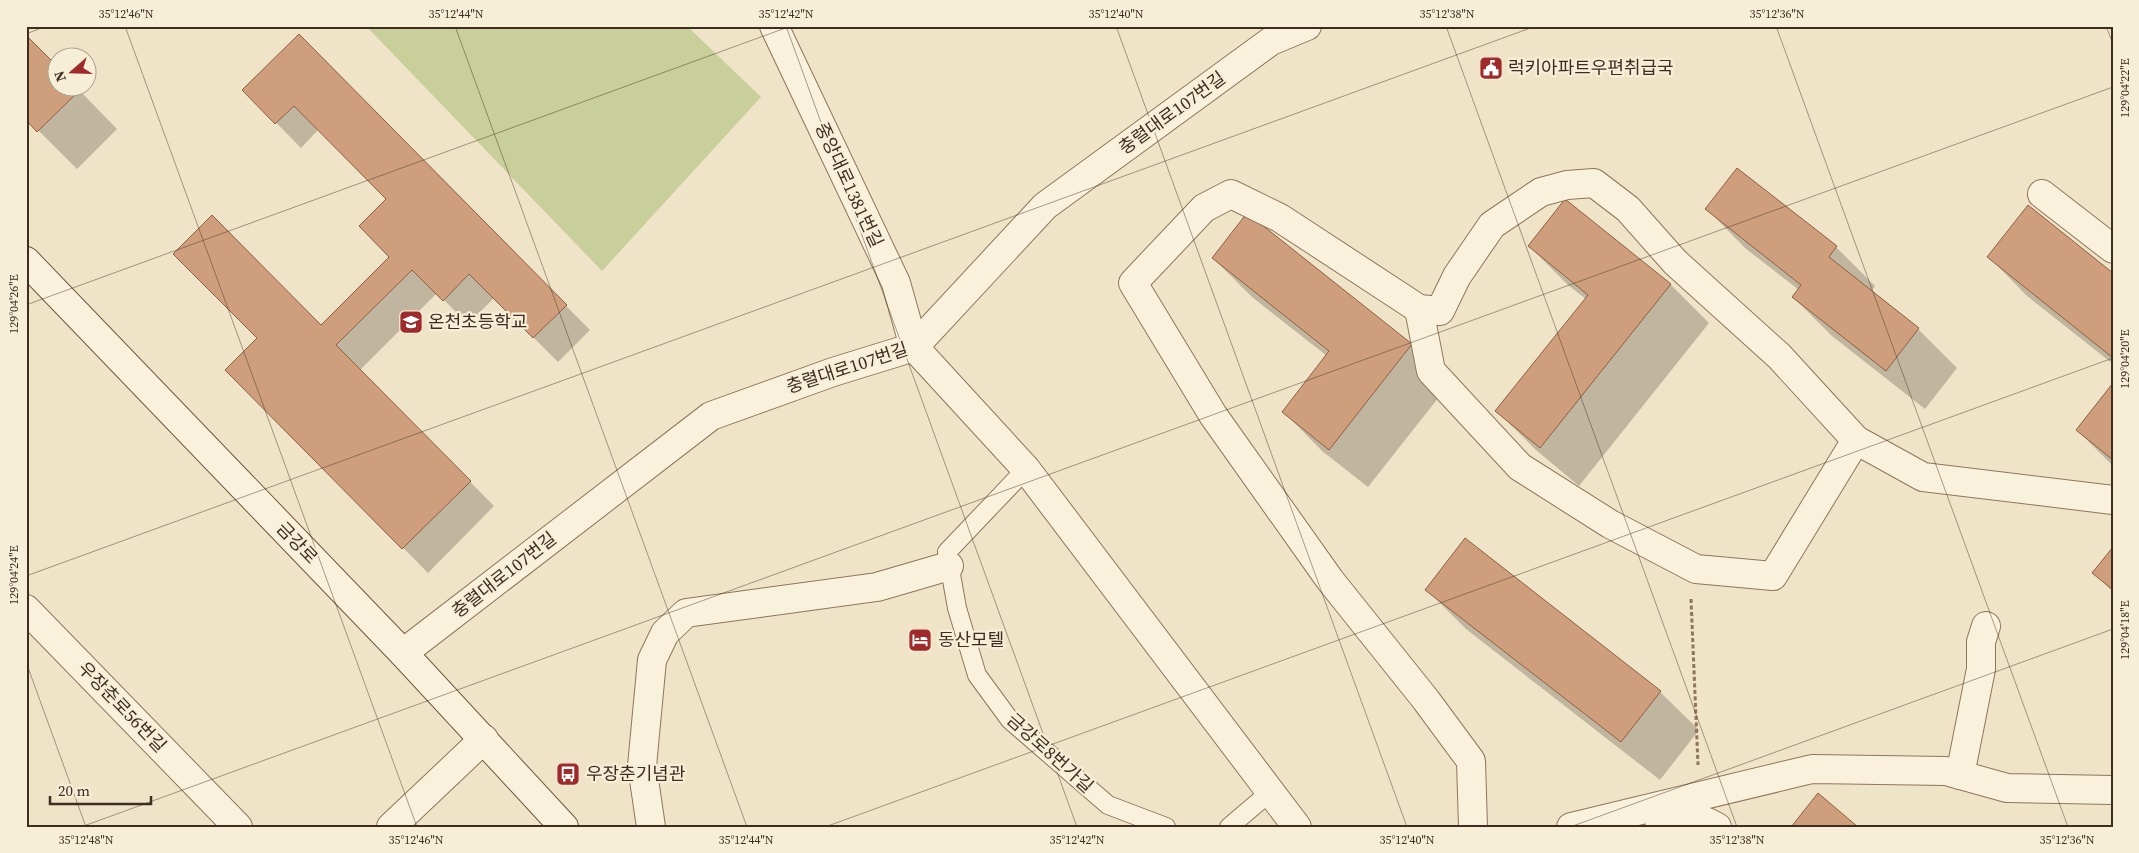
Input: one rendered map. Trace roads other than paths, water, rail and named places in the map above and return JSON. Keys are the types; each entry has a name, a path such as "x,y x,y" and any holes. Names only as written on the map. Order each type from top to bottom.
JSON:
{"street":[{"name":"중앙대로1381번길","path":"774,26 896,283 914,348"},
{"name":"충렬대로107번길","path":"403,653 711,416 833,372 914,348 1045,206 1271,41 1295,29"},
{"path":"1473,827 1471,761 1426,700 1330,580 1218,423 1133,283 1204,208 1231,194 1280,218 1419,309 1440,311 1456,276 1492,225 1541,192 1567,185 1594,183 1628,210 1675,262 1779,356 1856,440 1923,477 2113,500"},
{"path":"2042,194 2113,249"},
{"name":"금강로","path":"26,261 403,653 564,827"},
{"path":"1419,309 1432,371 1520,467 1610,524 1696,569 1773,576 1856,440"},
{"path":"914,348 1026,469 1297,827"},
{"path":"651,827 642,766 652,660 665,634 686,613 877,587 949,566"},
{"name":"우장춘로56번길","path":"26,609 238,827"},
{"path":"1960,775 1981,669 1981,642 1986,626"},
{"path":"391,827 484,739"},
{"path":"1571,827 1812,769 1946,771 2007,788 2113,790"},
{"path":"1623,827 1686,815 1696,816 1717,827"}],"lane":[{"name":"금강로8번가길","path":"1026,469 947,552 957,608 977,675 1010,720 1108,804 1166,827"},
{"path":"1229,827 1270,792"}],"place":[{"name":"럭키아파트우편취급국","path":"1491,68"},
{"name":"온천초등학교","path":"411,322"},
{"name":"동산모텔","path":"920,640"},
{"name":"우장춘기념관","path":"568,774"}]}
